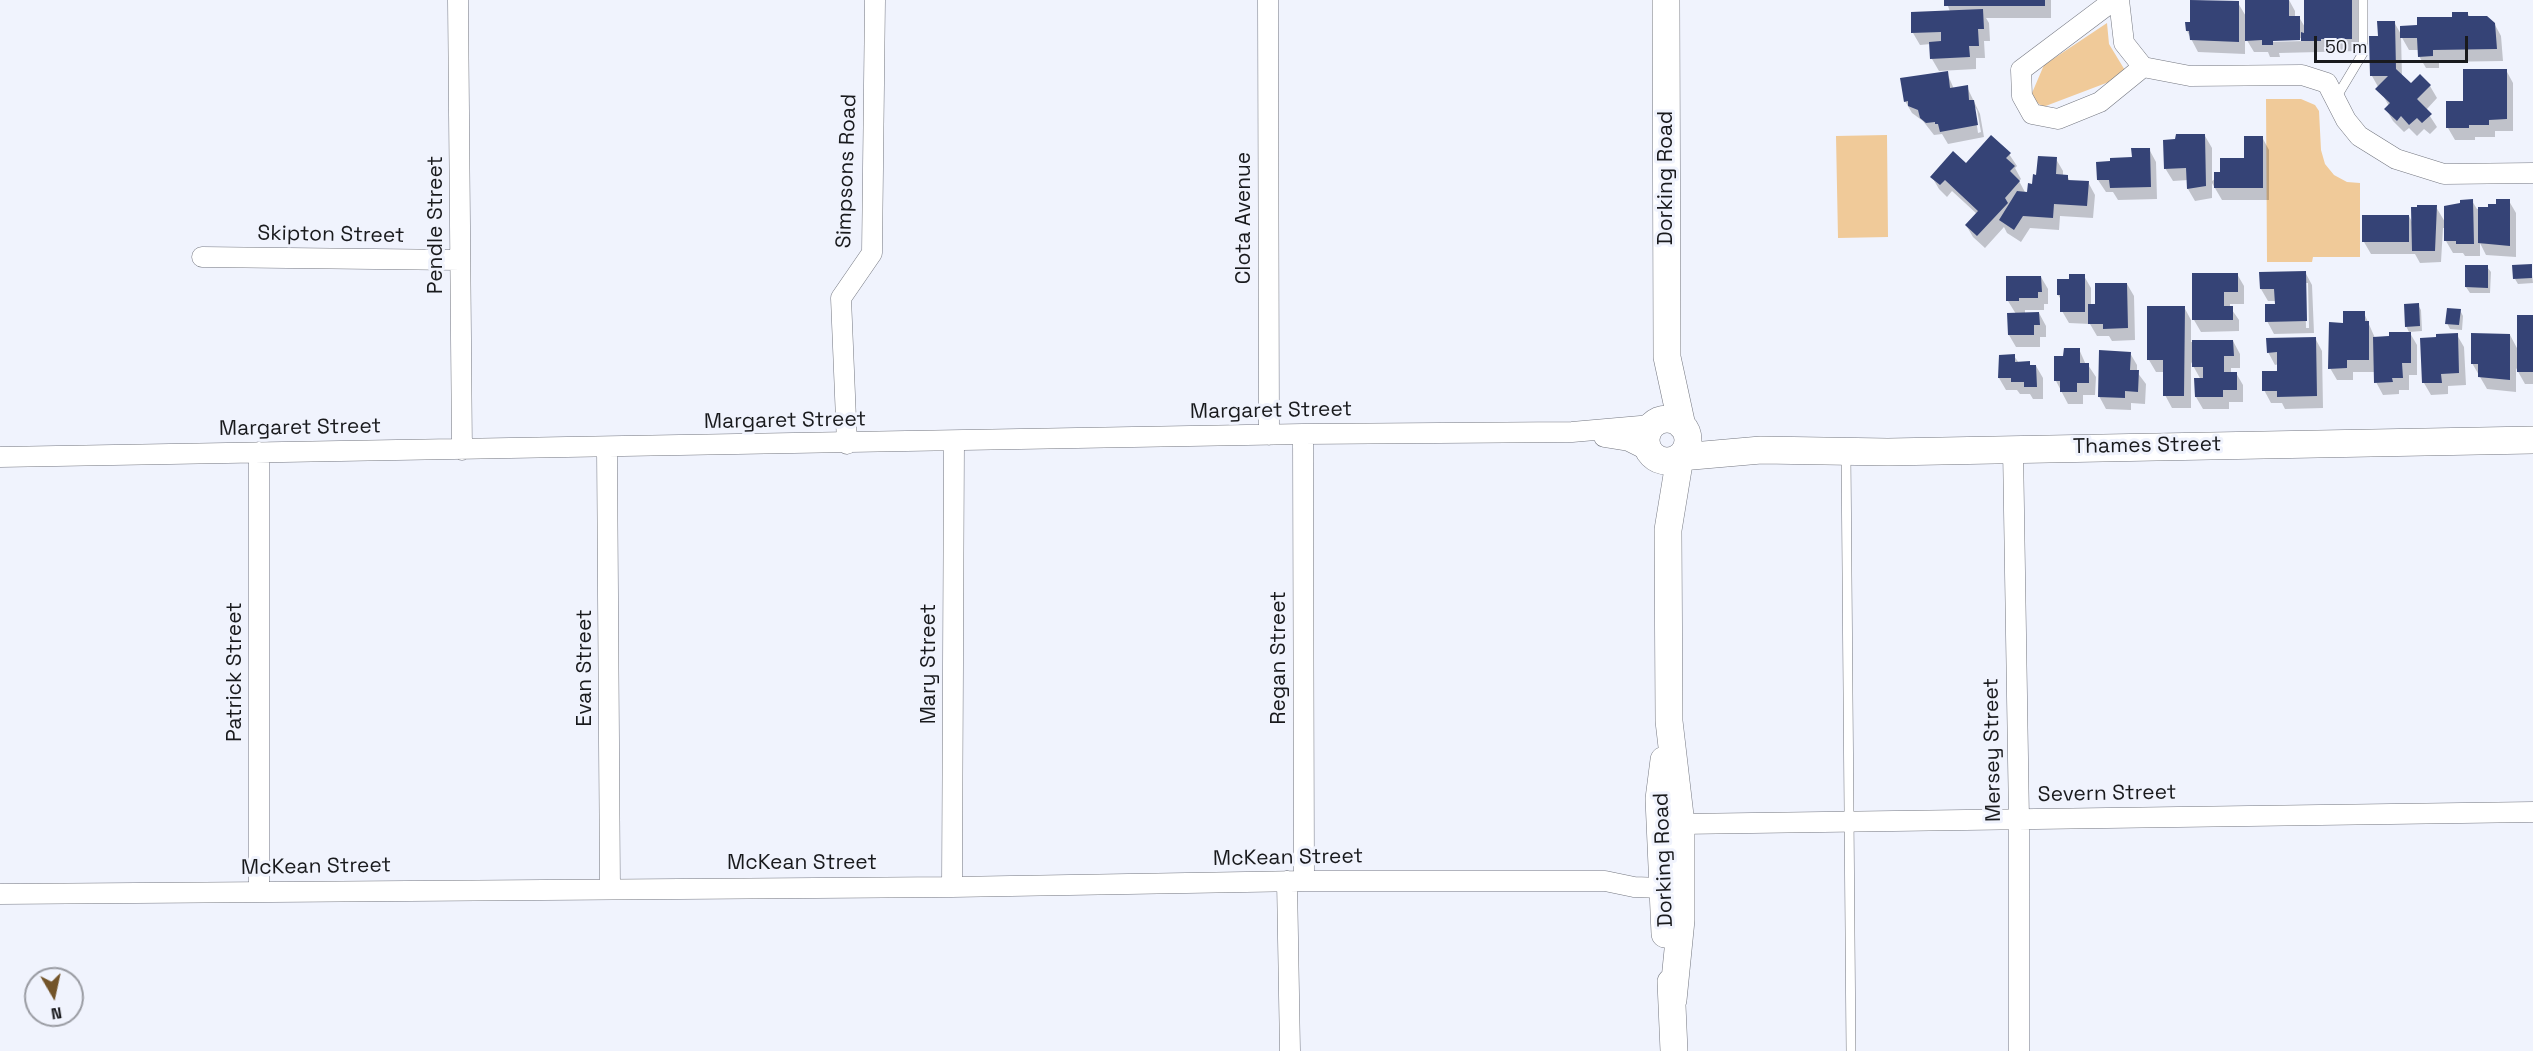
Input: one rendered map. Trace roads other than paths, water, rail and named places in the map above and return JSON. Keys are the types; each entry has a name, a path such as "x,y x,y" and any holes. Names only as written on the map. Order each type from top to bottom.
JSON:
{"main road":[{"name":"Dorking Road","path":"1666,0 1667,357 1651,439 1668,530"},
{"name":"Dorking Road","path":"1667,357 1684,427"},
{"path":"1671,420 1684,427 1688,441 1680,457 1668,461 1656,459 1651,439 1659,421 1671,420"},
{"name":"Thames Street","path":"1684,427 1697,435 1761,450"},
{"name":"Thames Street","path":"1680,457 1761,450 1846,452 2533,440"},
{"name":"Dorking Road","path":"1673,1000 1681,920 1681,825 1669,721 1668,530 1680,457"},
{"name":"Dorking Road","path":"1669,721 1659,799 1662,880 1673,1000 1674,1051"}],"street":[{"name":"Pendle Street","path":"458,0 462,450"},
{"name":"Simpsons Road","path":"847,444 841,298 872,253 875,0"},
{"name":"Clota Avenue","path":"1268,0 1269,435"},
{"path":"2114,0 2021,70 2022,96 2032,114 2058,119 2100,102 2143,67"},
{"path":"2119,0 2124,44 2143,67 2190,76 2302,75 2327,83 2346,120 2359,136 2396,159 2444,174 2533,173"},
{"name":"Skipton Street","path":"202,257 460,260"},
{"name":"Margaret Street","path":"0,457 847,444 1303,434 1572,432 1635,443 1651,439"},
{"name":"Regan Street","path":"1290,1051 1296,881 1303,434"},
{"name":"Mary Street","path":"952,887 954,442"},
{"name":"Evan Street","path":"608,448 610,888"},
{"name":"Mersey Street","path":"2013,448 2019,820 2019,1051"},
{"name":"Patrick Street","path":"259,452 259,891"},
{"name":"Severn Street","path":"1681,825 2533,812"},
{"name":"McKean Street","path":"0,894 952,887 1296,881 1605,881 1634,887 1662,880"}],"lane":[{"path":"2336,98 2362,52 2362,0"},
{"path":"1846,452 1851,1051"}]}
